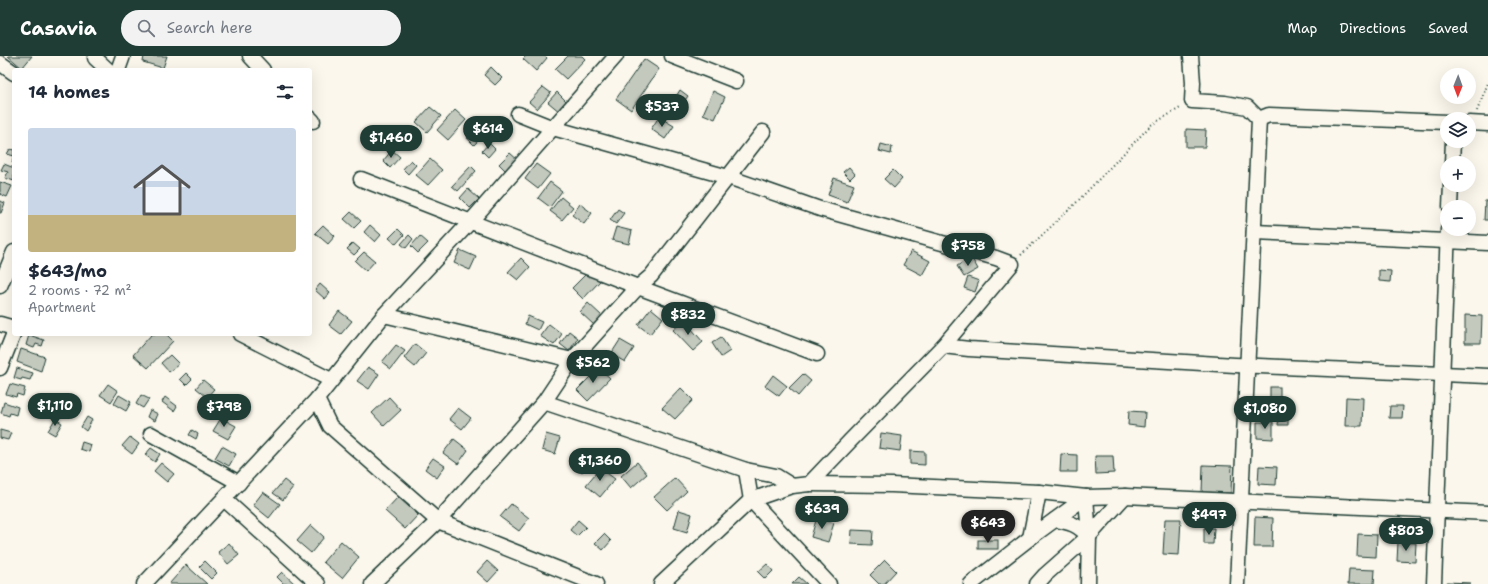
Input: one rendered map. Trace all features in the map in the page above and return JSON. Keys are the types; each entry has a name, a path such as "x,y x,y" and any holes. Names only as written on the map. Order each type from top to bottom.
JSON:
{"street":[{"path":"119,68 123,56"},
{"path":"250,56 261,68"},
{"path":"144,584 317,399 384,315 471,221 616,56"},
{"path":"672,56 736,81"},
{"path":"1191,56 1193,83 1192,101 1225,103 1247,107 1259,119 1237,584"},
{"path":"93,61 105,68"},
{"path":"0,63 12,72"},
{"path":"518,114 553,128 728,178 820,209 996,258 1012,264 943,346 850,440 809,484"},
{"path":"1259,119 1269,115 1440,122"},
{"path":"1476,123 1488,124"},
{"path":"372,584 438,521 544,402 572,360 638,287 651,276 763,132"},
{"path":"361,179 638,287 817,354"},
{"path":"1254,232 1440,235"},
{"path":"1434,584 1448,236"},
{"path":"1454,236 1488,242"},
{"path":"0,286 12,257"},
{"path":"384,315 572,360"},
{"path":"0,324 12,327"},
{"path":"0,368 13,336"},
{"path":"244,336 331,380"},
{"path":"943,346 1248,365 1488,376"},
{"path":"317,399 330,426 438,521 596,584"},
{"path":"544,402 746,470 776,476 792,486"},
{"path":"151,434 239,483"},
{"path":"746,470 751,500 829,584"},
{"path":"661,584 751,500 792,486 809,484 892,485 1039,492 1086,497 1125,496 1488,513"},
{"path":"1030,538 1039,492"},
{"path":"1037,584 1045,574 1089,536 1125,496"},
{"path":"971,584 1086,497"},
{"path":"1086,497 1089,536 1088,584"},
{"path":"224,499 318,584"},
{"path":"1055,520 1068,522 1078,526 1089,536"}],"path":[{"path":"1476,112 1488,83"},
{"path":"1012,264 1074,205 1151,125 1192,101"}],"building":[{"path":"8,56 32,56 22,68"},
{"path":"144,56 167,56 163,68 143,62"},
{"path":"526,56 545,56 547,58 536,71 523,59"},
{"path":"568,56 582,56 585,59 566,79 555,69"},
{"path":"644,59 659,69 631,110 616,99"},
{"path":"491,67 502,78 495,85 484,75"},
{"path":"543,87 551,93 537,109 529,102"},
{"path":"680,90 688,96 683,103 675,98"},
{"path":"713,91 725,97 715,119 703,114"},
{"path":"557,92 568,103 560,112 548,102"},
{"path":"430,107 441,116 427,132 416,122"},
{"path":"455,110 466,120 448,140 437,130"},
{"path":"659,117 674,126 665,139 651,129"},
{"path":"481,122 489,129 474,145 467,138"},
{"path":"1186,129 1206,130 1205,147 1186,147"},
{"path":"489,143 495,149 488,157 482,151"},
{"path":"881,144 892,147 891,154 879,151"},
{"path":"10,149 12,150 12,155 7,154"},
{"path":"392,150 400,157 390,168 383,161"},
{"path":"510,153 519,161 508,173 499,164"},
{"path":"430,159 442,170 428,185 416,175"},
{"path":"411,160 416,165 408,174 403,169"},
{"path":"4,164 12,167 12,180 5,178 8,172 1,170"},
{"path":"536,164 550,174 538,189 525,179"},
{"path":"471,166 476,171 458,191 452,186"},
{"path":"849,167 855,174 850,179 843,172"},
{"path":"893,170 902,179 894,188 884,179"},
{"path":"834,178 854,185 847,202 828,195"},
{"path":"0,182 12,186 7,197 0,194"},
{"path":"550,182 562,191 550,207 538,198"},
{"path":"468,189 479,199 470,208 460,198"},
{"path":"561,197 573,207 562,220 550,211"},
{"path":"0,201 5,203 1,213 0,213"},
{"path":"1485,201 1488,201 1488,220 1484,220"},
{"path":"580,204 592,213 584,224 572,215"},
{"path":"618,209 624,213 616,224 610,220"},
{"path":"351,212 361,221 354,228 344,219"},
{"path":"323,225 335,236 328,244 315,233"},
{"path":"370,225 381,235 375,242 364,232"},
{"path":"616,227 632,231 629,244 612,240"},
{"path":"398,229 404,235 396,244 389,238"},
{"path":"409,235 413,239 406,248 401,244"},
{"path":"420,236 428,243 418,253 411,246"},
{"path":"353,243 360,249 354,255 347,249"},
{"path":"460,250 476,257 470,270 454,263"},
{"path":"911,251 930,261 922,275 903,265"},
{"path":"364,252 375,261 366,271 355,261"},
{"path":"971,257 978,269 964,277 957,266"},
{"path":"521,258 530,267 518,280 508,272"},
{"path":"1379,270 1391,271 1390,282 1379,281"},
{"path":"589,271 600,281 583,299 572,288"},
{"path":"968,277 979,281 975,292 964,288"},
{"path":"320,284 330,293 325,299 315,290"},
{"path":"588,303 602,316 594,325 580,312"},
{"path":"651,308 663,318 650,334 638,325"},
{"path":"339,311 352,321 341,334 329,325"},
{"path":"1465,315 1482,316 1481,343 1465,343"},
{"path":"528,316 542,322 538,330 525,324"},
{"path":"684,320 703,342 693,351 673,330"},
{"path":"549,324 562,334 554,345 540,336"},
{"path":"569,331 578,338 569,351 560,344"},
{"path":"29,336 44,340 42,346 36,344 34,348 26,345"},
{"path":"150,336 168,336 173,341 148,368 133,355"},
{"path":"721,337 730,351 721,357 712,343"},
{"path":"620,340 634,348 625,362 611,354"},
{"path":"415,344 426,353 415,367 404,358"},
{"path":"396,345 405,351 391,369 382,362"},
{"path":"21,349 45,357 41,371 17,362"},
{"path":"170,355 179,364 169,372 161,363"},
{"path":"368,367 379,374 369,389 357,381"},
{"path":"17,368 33,373 30,380 14,378"},
{"path":"599,368 610,378 588,401 577,390"},
{"path":"186,373 192,379 186,385 180,379"},
{"path":"803,374 811,381 798,396 789,388"},
{"path":"773,375 787,386 779,396 765,386"},
{"path":"203,380 214,389 207,397 196,388"},
{"path":"10,384 25,388 23,396 17,394 16,397 6,394"},
{"path":"108,384 118,391 111,402 100,395"},
{"path":"1270,387 1280,387 1280,400 1270,400"},
{"path":"681,388 693,400 675,419 662,408"},
{"path":"119,395 131,402 126,411 114,404"},
{"path":"141,395 149,399 143,408 136,404"},
{"path":"165,397 177,406 174,411 162,402"},
{"path":"389,397 401,410 384,426 372,413"},
{"path":"1346,397 1363,398 1362,426 1345,426"},
{"path":"4,402 18,407 16,415 10,413 9,416 1,413"},
{"path":"1390,406 1403,406 1402,418 1389,418"},
{"path":"458,408 471,418 462,429 449,419"},
{"path":"150,410 158,414 155,421 147,417"},
{"path":"1129,411 1145,412 1144,427 1128,425"},
{"path":"1279,415 1288,415 1288,425 1278,425"},
{"path":"87,417 92,420 86,431 81,427"},
{"path":"221,418 236,426 228,439 213,431"},
{"path":"55,419 62,423 55,435 48,431"},
{"path":"1257,422 1273,422 1273,439 1257,438"},
{"path":"0,430 11,433 8,440 0,438"},
{"path":"192,430 198,434 196,439 189,435"},
{"path":"881,433 902,436 900,451 879,448"},
{"path":"546,434 560,438 555,454 542,450"},
{"path":"130,437 139,444 132,454 122,446"},
{"path":"454,439 468,450 458,464 443,453"},
{"path":"82,442 91,445 89,452 80,449"},
{"path":"222,446 236,454 229,466 215,458"},
{"path":"151,448 160,454 155,462 145,455"},
{"path":"587,449 596,458 582,472 573,462"},
{"path":"910,451 925,452 925,465 910,464"},
{"path":"1061,454 1077,455 1077,472 1060,472"},
{"path":"1095,456 1113,456 1114,473 1096,474"},
{"path":"433,458 445,466 437,478 425,469"},
{"path":"637,462 647,474 631,488 621,476"},
{"path":"161,463 174,474 167,482 154,471"},
{"path":"1203,465 1232,466 1231,493 1202,492"},
{"path":"1259,466 1277,467 1276,485 1258,484"},
{"path":"600,468 615,479 600,497 586,485"},
{"path":"675,478 687,491 667,510 654,497"},
{"path":"284,480 293,487 283,500 273,493"},
{"path":"263,492 280,504 269,518 253,505"},
{"path":"398,497 418,515 405,529 385,511"},
{"path":"511,504 529,518 519,531 500,517"},
{"path":"679,510 692,514 687,532 674,528"},
{"path":"817,517 834,523 828,542 811,537"},
{"path":"1255,517 1273,518 1272,547 1254,547"},
{"path":"1165,519 1181,519 1179,555 1163,554"},
{"path":"578,520 586,527 577,536 570,530"},
{"path":"981,521 992,521 992,534 981,533"},
{"path":"311,525 324,537 311,553 297,541"},
{"path":"1204,528 1214,528 1213,544 1204,544"},
{"path":"852,530 873,531 872,545 851,544"},
{"path":"604,534 611,541 603,550 595,543"},
{"path":"1358,534 1377,535 1376,557 1357,556"},
{"path":"978,540 998,540 998,549 978,549"},
{"path":"341,541 359,557 342,578 323,562"},
{"path":"1398,542 1416,543 1415,562 1397,561"},
{"path":"229,543 239,555 228,564 218,552"},
{"path":"885,560 896,571 884,584 879,584 870,575"},
{"path":"205,561 217,573 211,579 199,567"},
{"path":"487,561 498,571 488,582 477,572"},
{"path":"767,564 773,571 765,579 758,572"},
{"path":"186,565 207,584 169,584"},
{"path":"1349,569 1375,570 1374,584 1348,584"},
{"path":"282,572 295,584 284,584 277,577"},
{"path":"799,577 807,584 792,584"},
{"path":"1447,582 1471,583 1471,584 1447,584"}]}
